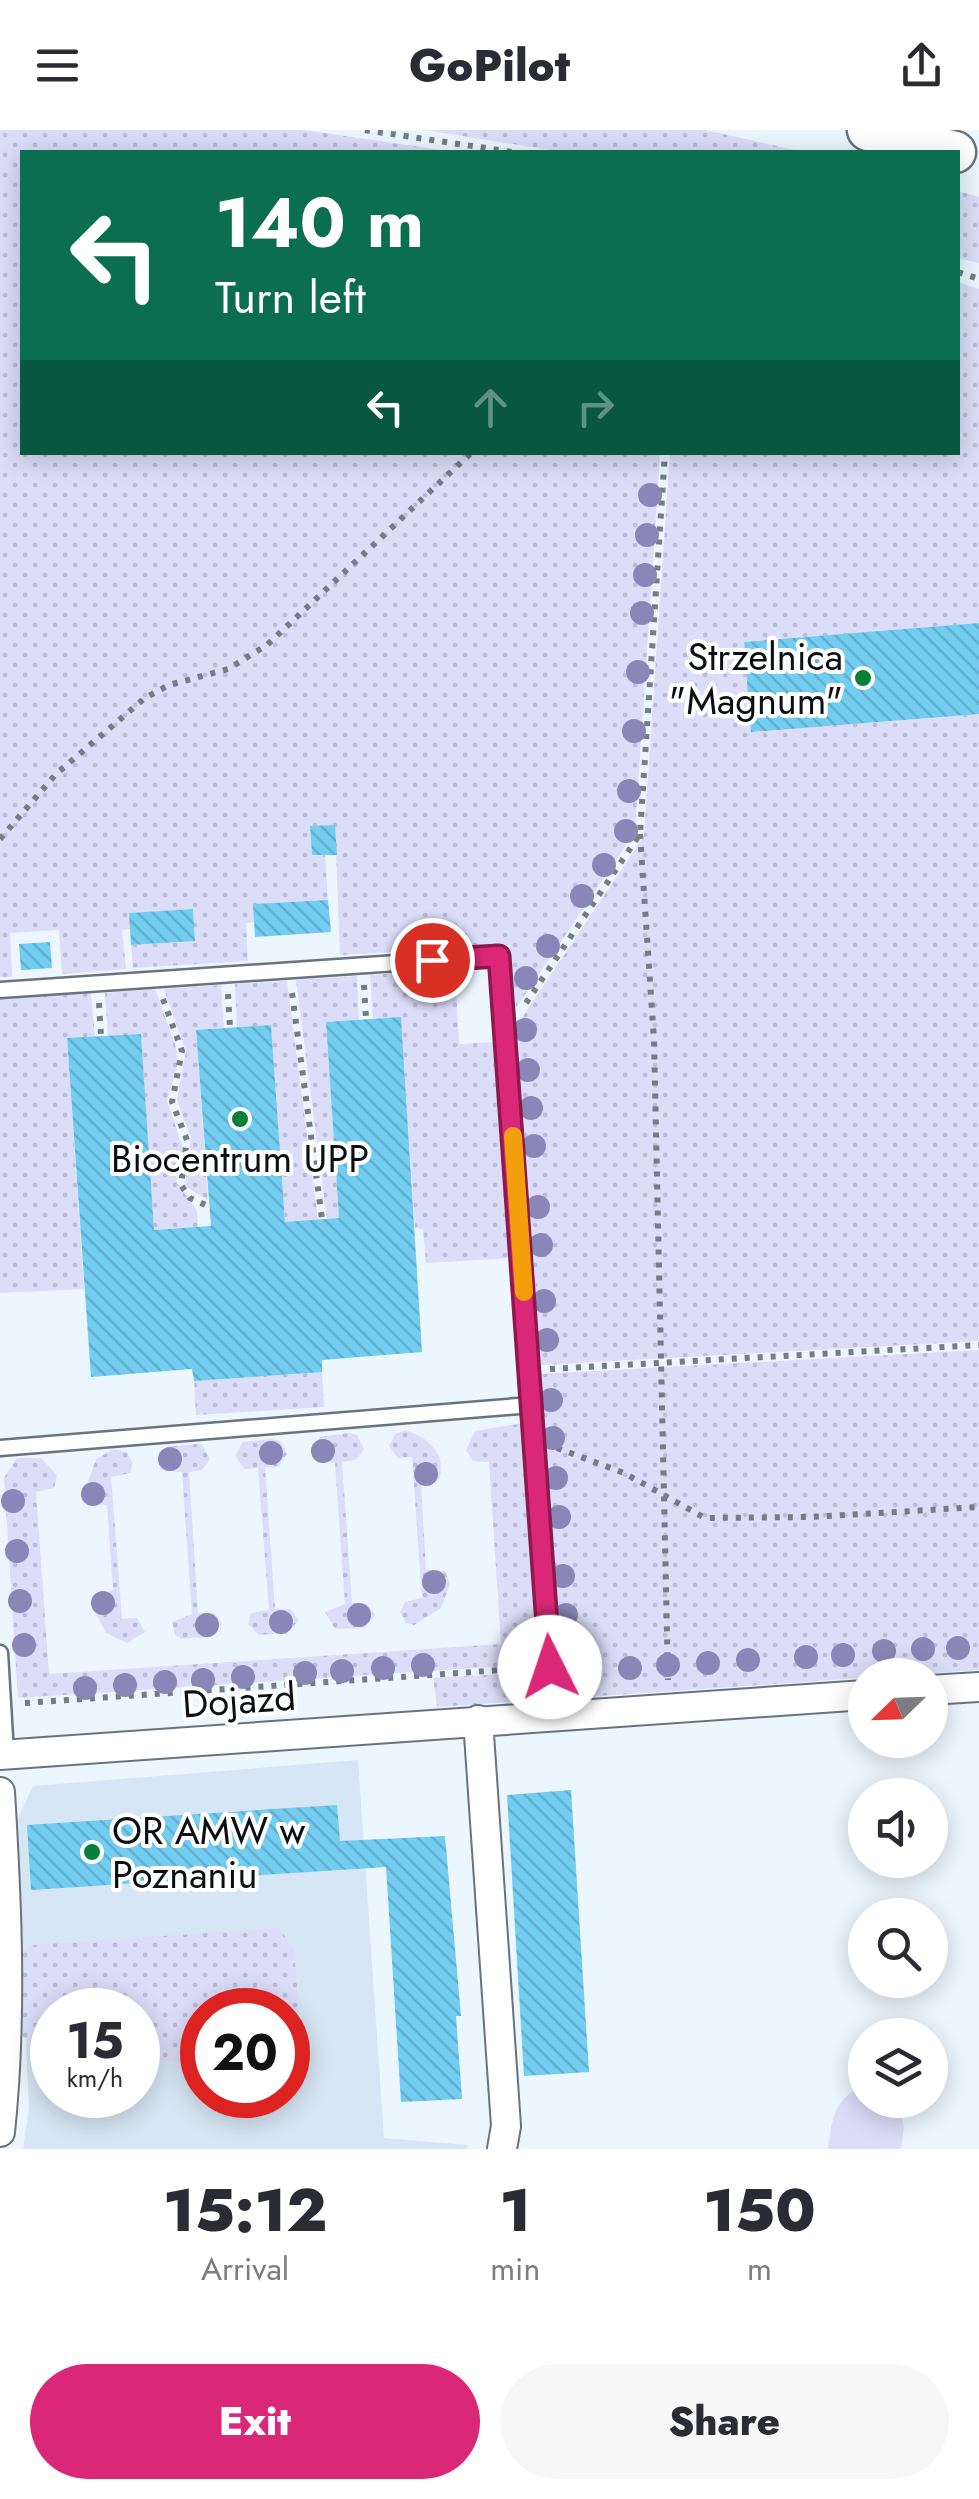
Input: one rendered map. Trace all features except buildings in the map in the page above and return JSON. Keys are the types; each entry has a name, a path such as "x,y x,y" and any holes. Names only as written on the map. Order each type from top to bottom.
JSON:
{"main road":[{"path":"868,130 945,150"}],"street":[{"path":"948,1689 979,1687"},
{"name":"Dojazd","path":"2,1761 478,1720 848,1696"},
{"path":"478,1720 506,2126 502,2149"},
{"path":"0,1792 8,2062 0,2132"}],"lane":[{"path":"0,990 499,956 550,1667"},
{"path":"0,1448 531,1405"},
{"path":"0,1654 4,1704 2,1761"}],"path":[{"path":"365,130 499,150"},
{"path":"0,839 56,774 136,704 168,685 228,669 268,645 469,455"},
{"path":"665,455 640,834 654,1040 658,1364 668,1686"},
{"path":"506,1033 640,834"},
{"path":"289,970 322,1220"},
{"path":"156,979 182,1052 172,1102 187,1140 182,1185 190,1198 208,1206"},
{"path":"529,1371 979,1346"},
{"path":"534,1439 624,1473 705,1518 811,1517 979,1507"},
{"path":"4,1704 550,1667"}],"shaded area":[{"path":"0,130 304,130 441,150 20,150 20,455 660,455 635,832 516,1008 510,945 340,955 335,825 310,827 312,856 325,855 328,900 253,904 254,922 246,923 248,961 133,968 131,945 195,941 193,910 130,913 130,929 122,930 126,969 62,974 59,930 10,933 12,977 0,977"},
{"path":"425,130 705,130 795,150 550,150"},
{"path":"960,192 979,197 979,263 960,258"},
{"path":"960,283 979,289 979,623 744,643 752,732 979,714 979,1341 541,1365 517,1025 644,836 670,455 960,455"},
{"path":"455,969 459,1044 496,1042 512,1258 426,1263 423,1229 415,1228 401,1018 373,1018 370,975"},
{"path":"357,976 359,1020 326,1022 339,1218 327,1219 296,980"},
{"path":"287,981 318,1220 285,1222 271,1026 237,1027 235,984"},
{"path":"221,985 224,1028 196,1031 208,1200 185,1186 191,1137 177,1100 186,1051 164,989"},
{"path":"155,989 178,1063 167,1101 183,1148 176,1181 197,1211 198,1227 154,1230 141,1035 108,1036 105,993"},
{"path":"91,993 95,1037 67,1039 84,1289 0,1293 0,999"},
{"path":"979,1350 979,1670 948,1672 948,1658 848,1658 848,1679 437,1707 433,1678 560,1671 541,1374"},
{"path":"322,1372 324,1407 196,1415 194,1381"},
{"path":"523,1423 536,1664 18,1698 4,1478 17,1458 41,1458 57,1475 54,1488 36,1492 49,1674 501,1644 489,1462 473,1461 466,1450 475,1431"},
{"path":"406,1430 428,1442 441,1462 439,1479 421,1484 426,1570 445,1571 450,1584 441,1608 414,1625 406,1623 400,1612 405,1602 422,1598 412,1457 398,1458 389,1446 395,1434"},
{"path":"357,1435 364,1449 356,1460 342,1462 352,1603 367,1604 375,1615 364,1628 335,1629 325,1612 345,1604 335,1463 314,1460 311,1450 320,1437"},
{"path":"280,1441 287,1454 279,1466 265,1467 275,1609 290,1609 299,1620 287,1633 259,1635 248,1624 251,1613 269,1610 258,1468 244,1469 235,1456 243,1442"},
{"path":"202,1445 210,1459 202,1470 189,1472 198,1613 214,1613 222,1624 211,1637 182,1639 175,1635 172,1622 192,1614 182,1472 161,1470 158,1460 166,1447"},
{"path":"114,1449 126,1452 133,1463 130,1473 111,1477 122,1619 137,1618 145,1632 127,1643 106,1633 92,1607 94,1595 113,1590 107,1505 88,1504 84,1493 96,1459"},
{"path":"358,1760 384,2138 468,2145 467,2149 23,2149 29,2107 15,1824 33,1786"},
{"path":"279,1928 294,1949 297,1988 180,1988 180,2062 160,2061 160,1988 30,1988 30,2041 23,2037 22,1950 33,1945"},
{"path":"847,2096 848,2118 902,2118 901,2149 828,2149 836,2110"}],"slow traffic":[{"path":"513,1136 524,1292"}],"place":[{"name":"Strzelnica \"Magnum\"","path":"863,678"},
{"name":"Biocentrum UPP","path":"240,1119"},
{"name":"OR AMW w Poznaniu","path":"92,1852"}],"route":[{"path":"432,960 499,956 550,1667"}]}
